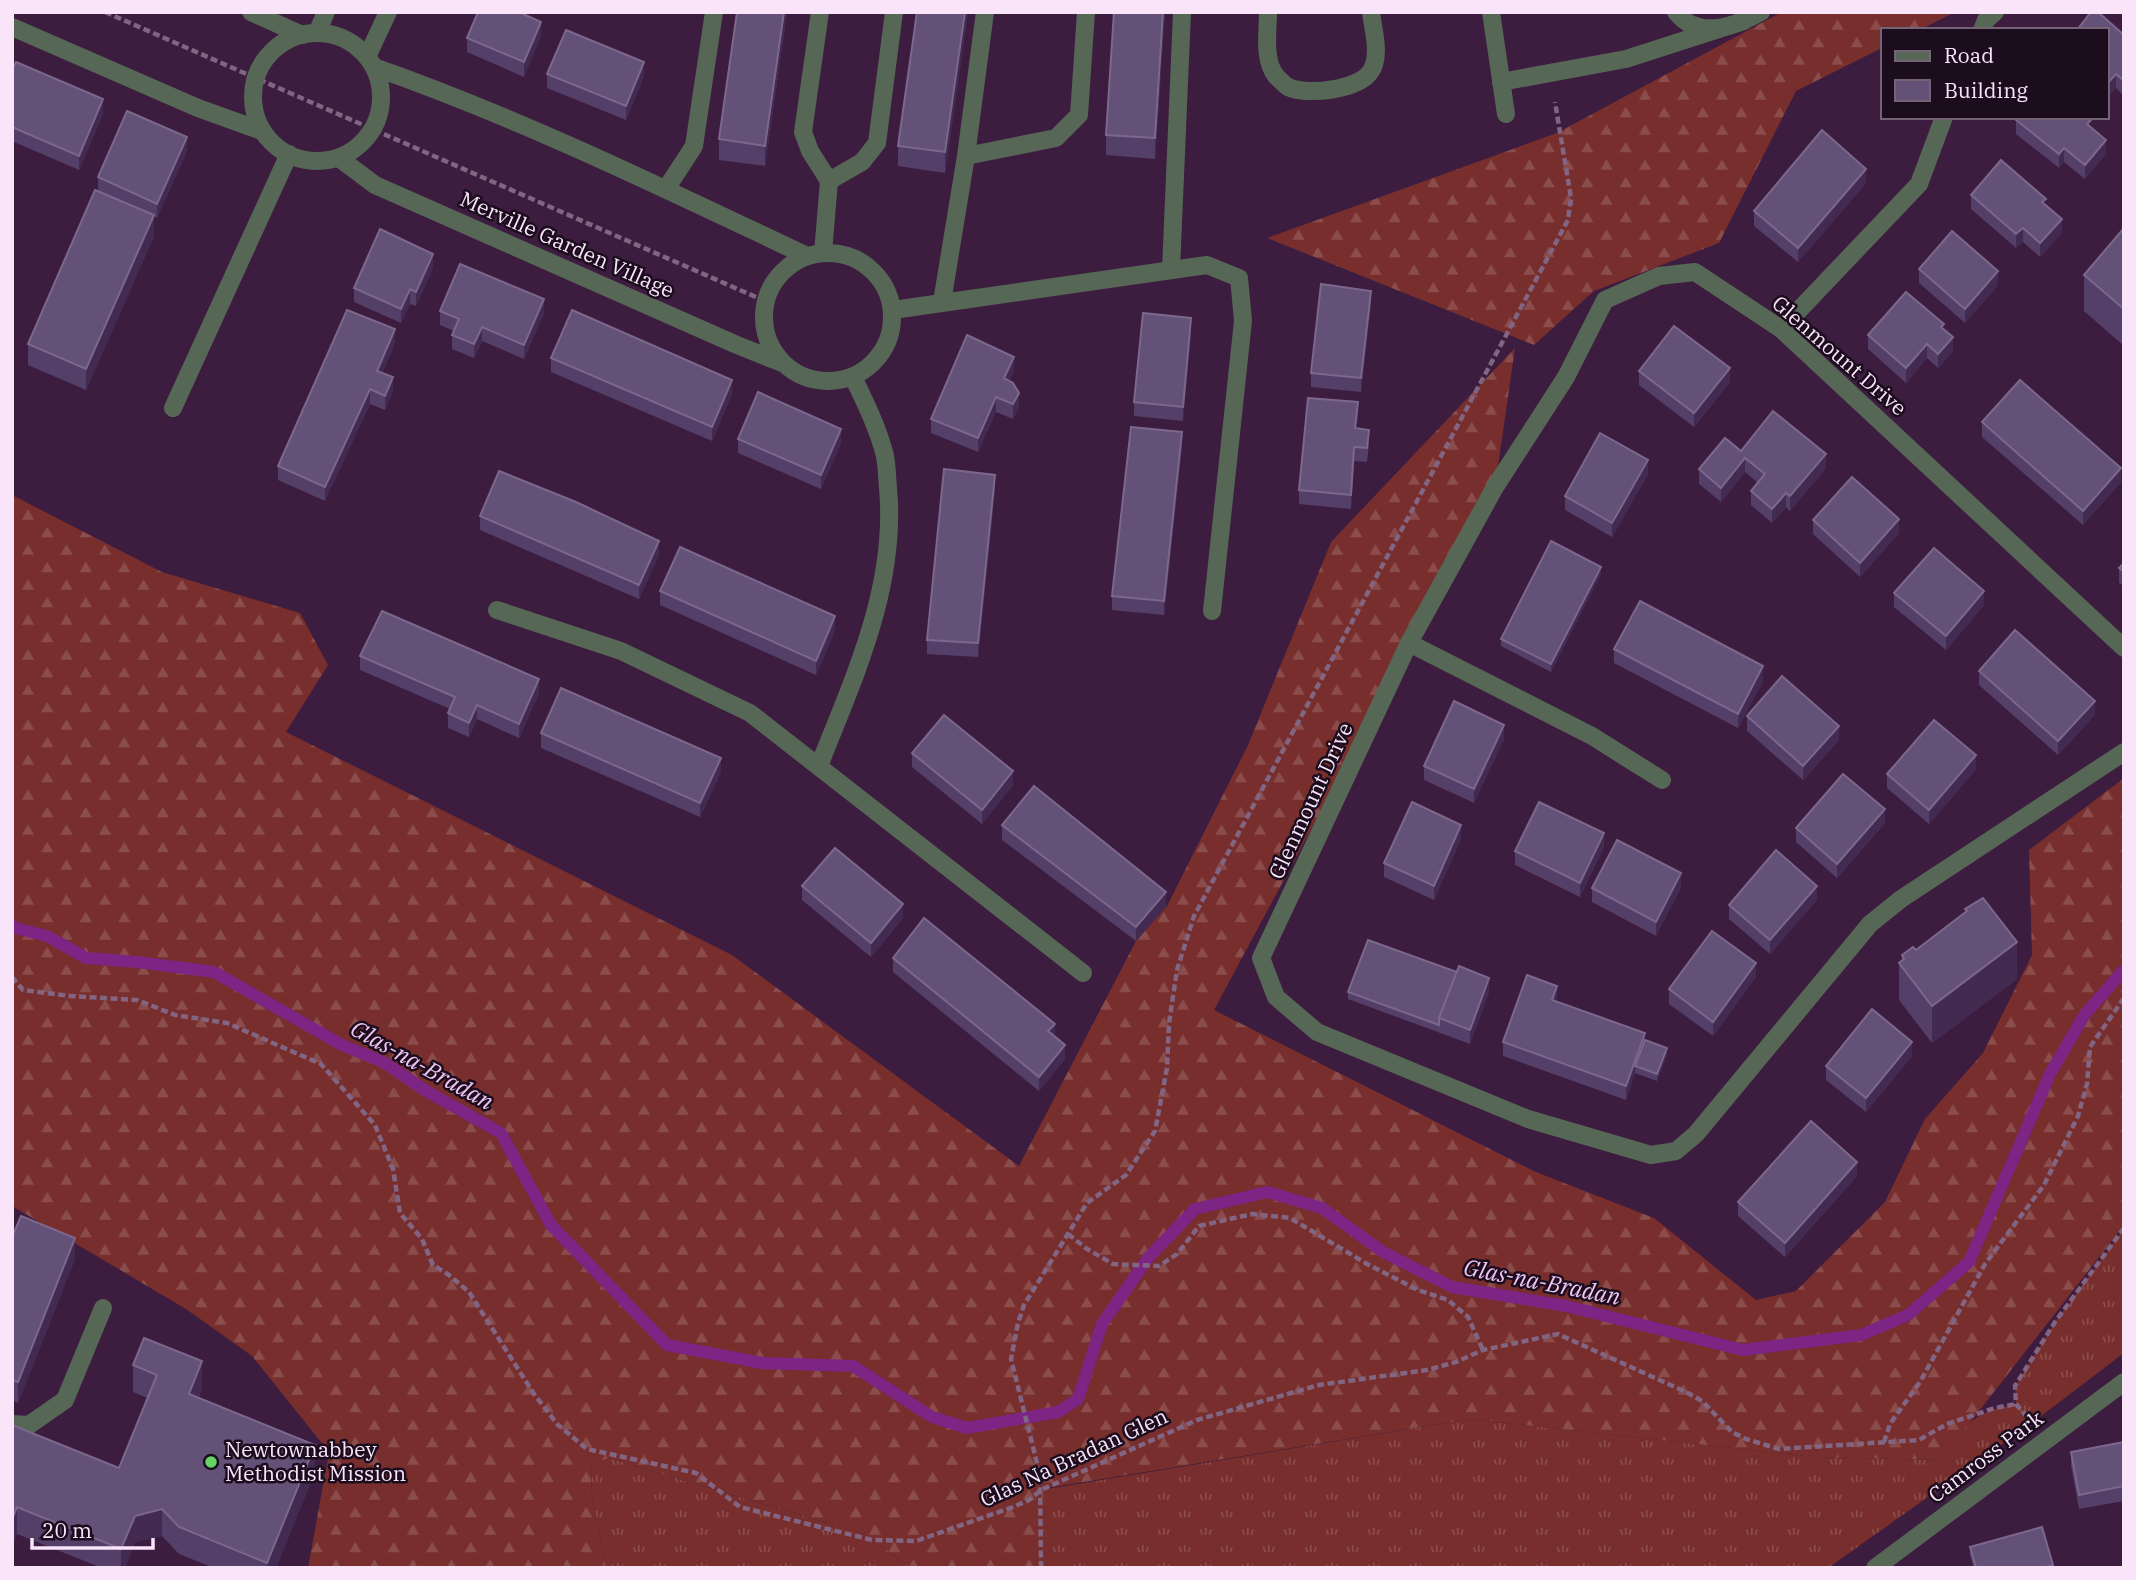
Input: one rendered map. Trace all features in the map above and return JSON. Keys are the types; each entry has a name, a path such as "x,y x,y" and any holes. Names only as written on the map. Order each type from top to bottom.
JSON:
{"street":[{"path":"251,12 310,34 336,36 354,44 371,62 379,78 382,96 380,113 373,130 358,146 339,158 322,161 289,155 274,144 262,131 253,96 256,78 266,59 282,44 310,34 326,12"},
{"path":"371,62 388,12"},
{"path":"666,189 694,146 714,12"},
{"path":"815,254 829,181 810,151 803,132 820,12"},
{"path":"829,181 862,162 877,143 894,12"},
{"path":"942,302 966,156 985,12"},
{"path":"966,156 1056,138 1079,115 1086,12"},
{"path":"1171,270 1182,12"},
{"path":"1268,12 1268,57 1275,75 1288,87 1308,92 1357,82 1371,71 1376,50 1371,12"},
{"path":"1491,12 1506,114"},
{"path":"1676,12 1686,23 1699,28 1716,30 1744,21"},
{"path":"1501,82 1626,59 1744,21 1761,12"},
{"path":"1983,28 1986,19 1995,12"},
{"path":"12,27 198,108 262,131"},
{"path":"371,62 815,254 848,256 870,267 889,294 893,310 892,331 884,350 870,366 853,377 834,381 816,380 797,374 782,363 771,348 765,333 765,301 771,286 792,263 815,254"},
{"path":"1781,329 1919,184 1943,119"},
{"path":"173,408 289,155"},
{"name":"Merville Garden Village","path":"339,158 375,185 782,363"},
{"path":"893,310 1207,264 1239,278 1244,321 1212,611"},
{"name":"Glenmount Drive","path":"2124,648 1781,329 1695,272 1659,276 1605,300 1566,377 1495,487 1409,643 1261,958 1276,997 1317,1032 1528,1119 1651,1155 1676,1151 1696,1134 1870,924 1901,899 2124,752"},
{"path":"819,766 864,650 882,591 891,516 885,457 869,411 853,377"},
{"path":"497,610 621,651 750,713 1083,972"},
{"path":"1409,643 1592,736 1662,780"},
{"path":"12,1424 29,1425 65,1400 103,1308"},
{"name":"Camross Park","path":"1875,1568 2124,1382"}],"path":[{"path":"105,12 765,301"},
{"path":"1041,1568 1041,1490 1011,1359 1024,1305 1087,1203 1126,1175 1155,1131 1167,1068 1168,1023 1177,970 1194,916 1568,220 1572,198 1549,74"},
{"name":"Glas Na Bradan Glen","path":"12,977 23,990 137,1000 175,1015 227,1023 321,1064 376,1125 393,1169 400,1213 422,1239 432,1265 469,1292 534,1394 558,1425 587,1449 696,1473 740,1507 873,1540 916,1541 1013,1507 1029,1500 1041,1490 1197,1420 1320,1385 1427,1370 1456,1362 1483,1350 1558,1334 1702,1401 1721,1423 1746,1439 1779,1449 1919,1440 1947,1424 2016,1404"},
{"path":"1884,1442 1890,1424 1920,1382 1985,1264 2044,1185 2078,1116 2087,1084 2090,1047 2124,998"},
{"path":"1068,1234 1113,1264 1158,1266 1177,1254 1199,1226 1252,1214 1290,1218 1367,1264 1418,1290 1448,1300 1468,1317 1483,1350"},
{"path":"2046,1440 2016,1404 2015,1387 2055,1322 2124,1228"}],"green space":[{"path":"1782,12 1955,12 1924,28 1881,28 1881,48 1796,91 1719,243 1594,291 1534,345 1267,238 1557,133"},
{"path":"1515,348 1495,487 1214,1010 1536,1172 1654,1218 1756,1300 1796,1291 1885,1202 1925,1119 1983,1053 2032,955 2029,850 2124,778 2124,1225 1941,1460 1813,1457 1469,1419 1041,1489 1041,1568 912,1568 864,1534 609,1458 591,1465 592,1496 606,1568 308,1568 329,1452 252,1356 186,1309 12,1206 12,495 162,572 300,613 328,665 286,732 732,955 1019,1166 1136,941 1167,906 1248,745 1331,542"},
{"path":"2124,1228 2124,1353 2032,1423 1828,1568 1041,1568 1041,1490 1469,1419 1813,1457 1940,1460 1964,1429 1979,1416 2016,1404 2015,1386 2055,1322"},
{"path":"609,1458 864,1534 912,1568 606,1568 592,1496 591,1465"}],"building":[{"path":"478,12 521,12 541,22 524,62 467,38"},
{"path":"737,12 784,12 765,146 719,139"},
{"path":"917,12 965,12 945,152 898,146"},
{"path":"1114,12 1163,12 1155,138 1106,135"},
{"path":"2091,12 2098,12 2124,35 2124,81 2116,74 2108,83 2108,28 2079,28"},
{"path":"566,30 644,62 626,106 547,74"},
{"path":"16,62 103,99 79,156 12,127 12,70"},
{"path":"127,111 187,137 157,204 98,177"},
{"path":"2090,119 2087,124 2106,140 2085,165 2064,148 2059,154 2016,120"},
{"path":"1822,130 1866,169 1798,248 1754,211"},
{"path":"2001,160 2046,199 2042,202 2062,219 2040,243 2023,228 2016,234 1971,195"},
{"path":"95,190 154,215 86,369 28,344"},
{"path":"2124,228 2124,309 2084,275"},
{"path":"380,229 433,254 416,292 410,289 401,309 354,288"},
{"path":"1952,231 1998,271 1965,309 1919,269"},
{"path":"460,264 544,299 524,345 482,327 474,344 452,335 459,319 440,311"},
{"path":"1321,284 1371,291 1361,378 1311,373"},
{"path":"1906,292 1944,324 1941,327 1953,337 1938,354 1927,344 1906,368 1868,335"},
{"path":"347,310 395,329 377,371 393,377 385,396 370,389 325,487 278,466"},
{"path":"572,310 732,380 712,427 551,358"},
{"path":"1143,313 1191,318 1183,407 1134,402"},
{"path":"1674,326 1730,368 1694,413 1639,371"},
{"path":"967,335 1014,357 1004,378 1013,383 1019,393 1013,404 996,397 978,438 931,419"},
{"path":"2020,380 2121,468 2083,511 1982,422"},
{"path":"758,392 841,429 821,475 738,439"},
{"path":"1308,398 1358,402 1355,428 1369,430 1367,448 1354,447 1351,495 1299,490"},
{"path":"1773,411 1826,454 1790,496 1786,493 1772,509 1751,491 1765,474 1745,458 1721,488 1699,469 1725,438 1741,451"},
{"path":"1131,427 1182,432 1164,601 1112,596"},
{"path":"1600,433 1648,460 1612,523 1565,496"},
{"path":"944,469 995,475 978,643 927,640"},
{"path":"499,471 576,502 659,541 639,585 480,516"},
{"path":"1852,477 1899,519 1860,563 1813,520"},
{"path":"1551,541 1601,567 1551,664 1501,639"},
{"path":"680,547 835,616 816,661 660,591"},
{"path":"1934,548 1984,591 1946,636 1894,593"},
{"path":"1640,601 1763,666 1738,714 1614,649"},
{"path":"382,611 539,679 519,724 477,705 469,723 448,713 455,697 360,656"},
{"path":"2015,630 2095,701 2058,741 1979,671"},
{"path":"1782,676 1839,726 1803,766 1747,716"},
{"path":"561,688 721,758 700,803 541,733"},
{"path":"1454,701 1504,725 1474,789 1424,766"},
{"path":"944,715 1013,771 982,810 912,753"},
{"path":"1934,720 1976,755 1929,810 1887,774"},
{"path":"1843,774 1885,809 1837,864 1796,828"},
{"path":"1034,786 1166,892 1136,927 1002,825"},
{"path":"1412,802 1461,825 1434,886 1384,863"},
{"path":"1539,802 1604,833 1580,883 1515,851"},
{"path":"1617,840 1681,873 1656,922 1592,888"},
{"path":"835,848 903,904 871,943 802,886"},
{"path":"1776,850 1817,886 1770,940 1729,905"},
{"path":"1983,898 2017,942 1932,1006 1899,963 1904,959 1902,955 1913,947 1916,950 1967,911 1965,909"},
{"path":"924,918 1055,1024 1048,1031 1065,1045 1039,1077 893,958"},
{"path":"1712,931 1756,963 1713,1022 1669,989"},
{"path":"1368,940 1457,972 1439,1018 1439,1025 1348,992"},
{"path":"1459,966 1489,978 1470,1030 1439,1018"},
{"path":"1527,975 1557,986 1552,1000 1645,1033 1626,1086 1503,1042"},
{"path":"1872,1009 1912,1042 1866,1098 1826,1066"},
{"path":"1645,1040 1667,1048 1657,1074 1635,1066"},
{"path":"1811,1121 1857,1162 1785,1243 1738,1202"},
{"path":"21,1216 75,1238 18,1382 12,1380 12,1237"},
{"name":"Newtownabbey Methodist Mission","path":"144,1338 202,1361 189,1394 315,1445 267,1563 179,1527 162,1509 135,1516 121,1549 17,1507 12,1520 12,1425 119,1468 157,1375 133,1365"},
{"path":"2124,1442 2124,1486 2079,1495 2071,1452"},
{"path":"2042,1527 2053,1565 2043,1568 1976,1568 1970,1547"}],"waterway":[{"name":"Glas-na-Bradan","path":"12,925 47,936 86,958 214,972 342,1045 385,1063 426,1091 501,1133 551,1225 667,1345 762,1363 853,1366 932,1417 967,1428 1058,1412 1078,1399 1102,1324 1148,1258 1195,1209 1267,1192 1322,1208 1383,1252 1452,1287 1566,1306 1743,1350 1861,1335 1908,1315 1969,1262 2050,1074 2085,1014 2124,970"}],"place":[{"name":"Newtownabbey Methodist Mission","path":"211,1462"}]}
